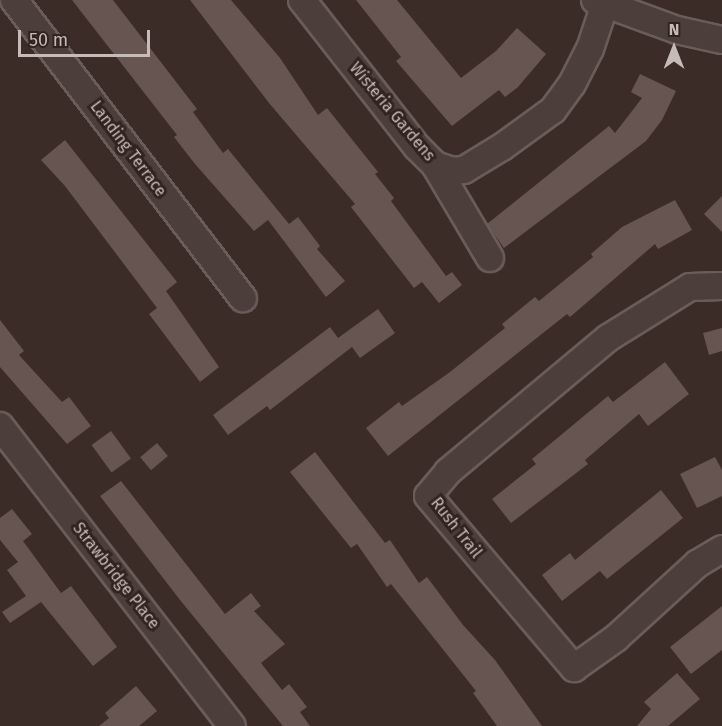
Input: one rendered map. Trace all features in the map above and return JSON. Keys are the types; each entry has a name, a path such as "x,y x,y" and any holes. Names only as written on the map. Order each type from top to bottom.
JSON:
{"street":[{"name":"Landing Terrace","path":"14,0 243,298"},
{"name":"Wisteria Gardens","path":"302,0 435,165 452,171 464,170 553,110 572,84 590,49 600,2"},
{"path":"600,2 677,30 722,40"},
{"path":"435,165 490,258"},
{"name":"Rush Trail","path":"722,286 690,287 608,338 448,472 428,496 574,668 615,638 697,564 722,549"},
{"name":"Strawbridge Place","path":"0,426 227,724"}],"building":[{"path":"72,0 113,0 197,109 193,112 223,153 228,149 289,224 298,217 320,246 317,249 345,281 326,297 268,220 254,231 195,164 174,137 177,135"},
{"path":"190,0 231,0 280,58 318,115 327,108 378,172 375,174 394,198 391,201 446,276 452,272 462,285 439,303 422,282 414,288 351,207 355,204 269,103"},
{"path":"356,0 397,0 461,78 496,51 517,28 546,54 518,87 505,97 499,90 452,126 396,61 401,57"},
{"path":"640,74 676,91 662,120 646,141 504,248 487,224 609,126 615,133 642,98 631,92"},
{"path":"65,140 177,282 166,291 219,367 200,382 149,314 157,308 65,186 41,160"},
{"path":"722,196 722,232 704,214"},
{"path":"675,200 692,230 658,249 655,244 570,317 567,314 388,456 366,428 399,402 402,406 450,372 505,328 502,324 535,297 539,301 593,257 591,254 622,227"},
{"path":"378,309 395,333 360,358 352,347 270,410 267,406 228,435 213,415 330,327 338,338"},
{"path":"0,320 24,351 19,355 62,402 69,397 91,426 67,444 0,367"},
{"path":"722,328 722,351 709,355 703,333"},
{"path":"665,362 689,394 648,426 639,414 585,460 588,464 511,523 492,499 536,464 532,459 608,396 613,402"},
{"path":"111,431 131,459 112,473 92,445"},
{"path":"157,443 168,456 151,470 140,457"},
{"path":"315,452 385,543 390,540 419,583 427,577 463,625 495,660 542,726 497,726 473,693 476,691 391,584 387,587 357,544 351,548 290,472"},
{"path":"715,457 722,470 722,496 697,508 680,474"},
{"path":"121,481 225,614 251,593 261,606 254,611 285,644 261,663 282,690 289,684 307,707 300,712 310,726 283,726 180,600 100,496"},
{"path":"661,490 683,518 607,579 600,571 562,601 542,575 570,553 575,560"},
{"path":"12,509 32,534 23,541 61,593 71,586 117,647 93,666 41,602 10,623 2,612 26,596 7,570 18,562 0,540 0,518"},
{"path":"722,606 722,650 691,674 670,647"},
{"path":"677,673 700,699 668,726 637,726 651,709 644,702"},
{"path":"136,686 157,711 139,726 99,726 109,718 105,713"}]}
